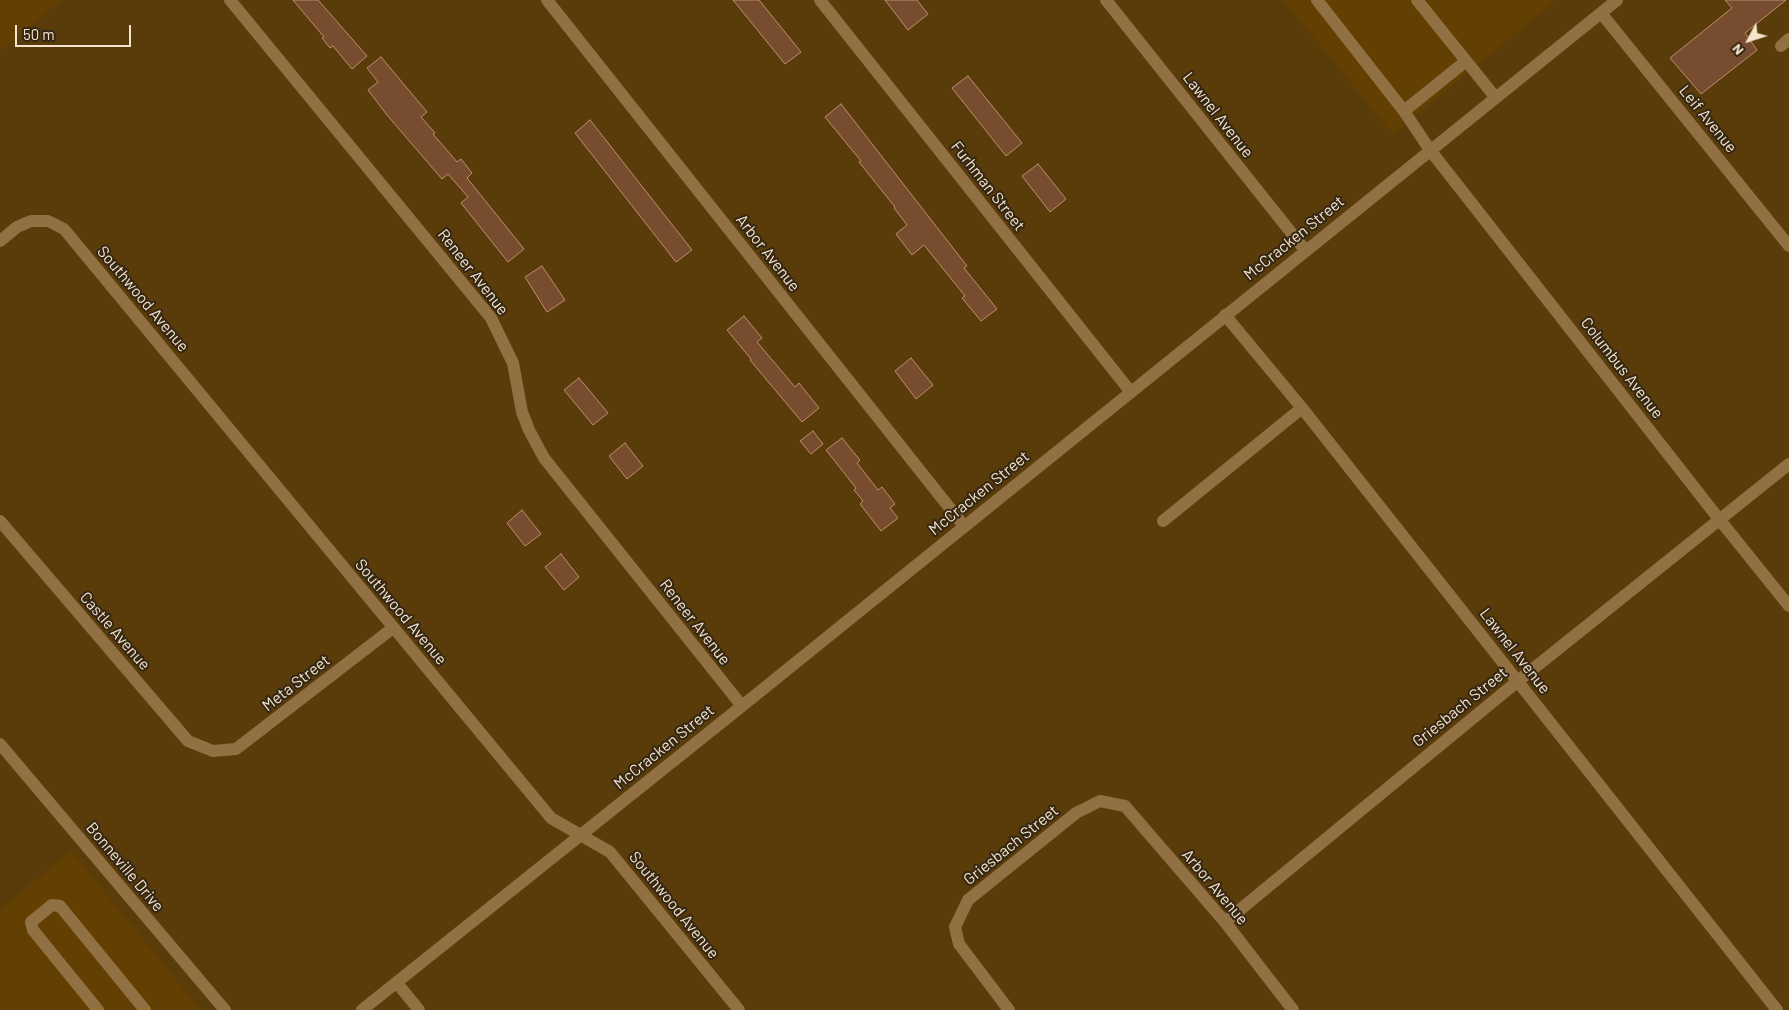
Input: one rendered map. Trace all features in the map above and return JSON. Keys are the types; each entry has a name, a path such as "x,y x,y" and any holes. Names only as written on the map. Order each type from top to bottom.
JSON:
{"street":[{"name":"Reneer Avenue","path":"230,0 491,318 513,362 522,412 544,458 742,706"},
{"name":"Arbor Avenue","path":"547,0 964,526"},
{"name":"Furhman Street","path":"820,0 1130,391"},
{"name":"Lawnel Avenue","path":"1106,0 1305,250"},
{"name":"Columbus Avenue","path":"1317,0 1404,111 1430,150 1789,606"},
{"path":"1417,0 1496,98"},
{"name":"McCracken Street","path":"362,1010 1617,0"},
{"name":"Leif Avenue","path":"1601,13 1789,246"},
{"path":"1404,111 1466,61"},
{"name":"Southwood Avenue","path":"0,241 17,227 31,221 48,222 64,230 551,818 610,852 738,1010"},
{"name":"Lawnel Avenue","path":"1225,315 1302,408 1777,1010"},
{"path":"1163,521 1302,408"},
{"name":"Griesbach Street","path":"1225,922 1518,680 1789,464"},
{"name":"Castle Avenue","path":"0,521 188,741 213,751"},
{"name":"Meta Street","path":"213,751 236,749 393,628"},
{"name":"Bonneville Drive","path":"0,744 225,1010"},
{"name":"Arbor Avenue","path":"1100,801 1125,806 1225,922 1293,1010"},
{"name":"Griesbach Street","path":"1009,1010 959,944 955,927 968,900 1076,813 1100,801"},
{"path":"98,1010 33,930 31,922 52,905 60,906 146,1010"},
{"path":"396,983 420,1010"}],"shaded area":[{"path":"0,0 62,0 0,51"},
{"path":"1283,0 1556,0 1393,134"},
{"path":"71,851 201,1010 0,1010 0,910"}],"building":[{"path":"293,0 318,0 367,56 352,69 333,46 330,48 322,38 324,37"},
{"path":"733,0 759,0 801,52 785,64"},
{"path":"885,0 917,0 928,14 908,30"},
{"path":"1725,0 1786,0 1745,33 1757,50 1701,94 1670,58 1732,8"},
{"path":"381,57 427,112 421,117 435,133 433,134 457,162 461,159 472,173 467,178 524,249 508,262 461,203 468,197 448,174 442,179 368,90 378,82 367,68"},
{"path":"968,76 1022,143 1006,156 952,88"},
{"path":"841,104 967,266 964,268 997,309 981,321 962,298 965,296 924,245 912,255 896,234 907,225 859,162 861,161 825,117"},
{"path":"590,120 692,250 676,262 575,133"},
{"path":"1038,164 1066,199 1050,212 1022,176"},
{"path":"542,266 565,300 547,312 525,277"},
{"path":"744,316 762,338 757,342 795,387 799,383 819,408 802,422 727,330"},
{"path":"911,358 933,385 916,399 895,371"},
{"path":"579,378 608,413 593,425 564,390"},
{"path":"813,431 823,444 811,454 800,441"},
{"path":"842,438 860,460 857,463 878,490 882,487 895,504 890,508 898,518 881,531 860,504 863,501 854,490 856,488 826,450"},
{"path":"625,443 643,466 627,479 609,456"},
{"path":"522,510 541,534 525,546 507,523"},
{"path":"561,554 579,577 564,590 545,567"}]}
